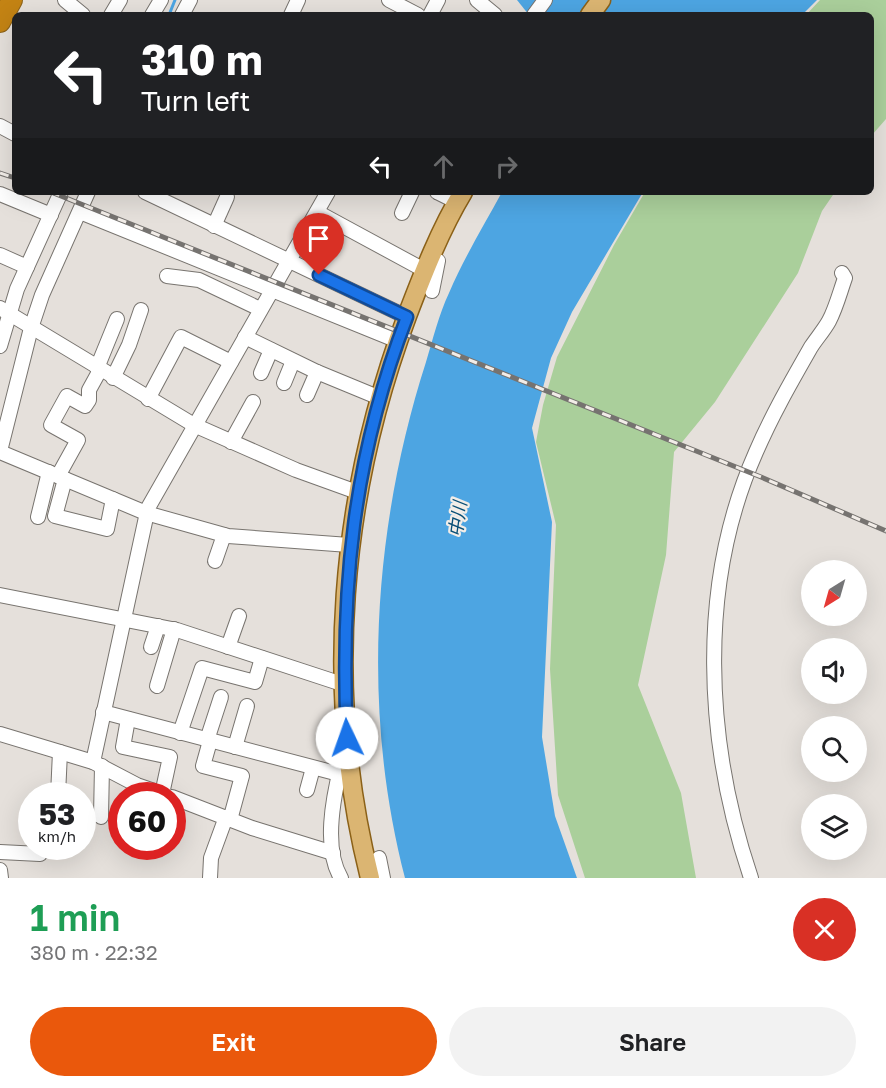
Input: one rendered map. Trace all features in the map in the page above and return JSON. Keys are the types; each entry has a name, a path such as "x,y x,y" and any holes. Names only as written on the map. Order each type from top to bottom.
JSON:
{"highway":[{"path":"0,22 12,0"}],"main road":[{"path":"370,878 348,756 344,682 349,545 357,492 380,398 398,341 428,264 460,197"}],"street":[{"path":"65,0 81,8"},
{"path":"389,0 412,12"},
{"path":"477,0 491,12"},
{"path":"0,194 51,215"},
{"path":"0,346 8,314 60,195"},
{"path":"87,195 42,295 31,328 0,451 146,513 224,535 349,545"},
{"path":"152,195 331,283 407,317"},
{"path":"101,818 98,764 103,711 146,513 326,195"},
{"path":"402,213 411,195"},
{"path":"214,226 227,197"},
{"path":"80,212 398,341"},
{"path":"317,212 428,264 438,261 432,291"},
{"path":"0,255 27,267"},
{"path":"751,878 730,807 718,728 714,681 718,592 732,521 755,454 777,406 829,322 845,278 842,273"},
{"path":"167,276 199,280 260,309"},
{"path":"113,378 129,345 141,310"},
{"path":"8,314 194,425 357,492"},
{"path":"38,517 57,476 78,440 51,425 67,396 85,406 89,400 89,390 117,319"},
{"path":"148,399 181,337 231,362"},
{"path":"245,337 317,372 380,398"},
{"path":"261,373 271,350"},
{"path":"284,383 293,361"},
{"path":"307,395 317,372"},
{"path":"231,442 252,402"},
{"path":"57,476 55,516 107,529 113,499"},
{"path":"215,561 224,535"},
{"path":"0,595 174,630 336,682 344,682"},
{"path":"228,647 239,616"},
{"path":"151,647 158,626"},
{"path":"157,686 174,630"},
{"path":"180,734 202,668 255,682 262,658"},
{"path":"210,878 211,858 242,776 203,766 221,697"},
{"path":"235,747 247,706"},
{"path":"103,711 180,734 339,774"},
{"path":"128,719 123,747 170,757 168,782"},
{"path":"0,734 98,764 129,782"},
{"path":"59,782 60,752"},
{"path":"342,878 334,865 333,853 339,774 344,757 348,756"},
{"path":"307,790 314,768"},
{"path":"186,802 290,841 333,853"},
{"path":"0,852 18,853"},
{"path":"379,858 383,878"},
{"path":"0,870 1,878"}],"green space":[{"path":"820,0 886,0 886,119 874,133 874,12 809,12"},
{"path":"643,195 833,195 822,211 798,273 715,402 674,452 666,555 638,685 681,793 696,878 585,878 558,795 550,669 556,525 536,442 543,405 557,357 614,245"}],"water":[{"path":"517,0 817,0 805,12 527,12"},
{"name":"中川","path":"500,195 641,195 572,312 551,358 532,428 552,522 542,737 555,816 577,878 405,878 391,814 382,749 378,684 379,618 384,553 394,488 408,425 445,301"}],"waterway":[{"path":"170,12 175,0"}],"railway":[{"path":"0,173 12,177"},
{"path":"58,195 761,477 886,531"}],"route":[{"path":"319,275 331,283 407,317 370,434 357,492 349,545 344,657 347,738"}]}
